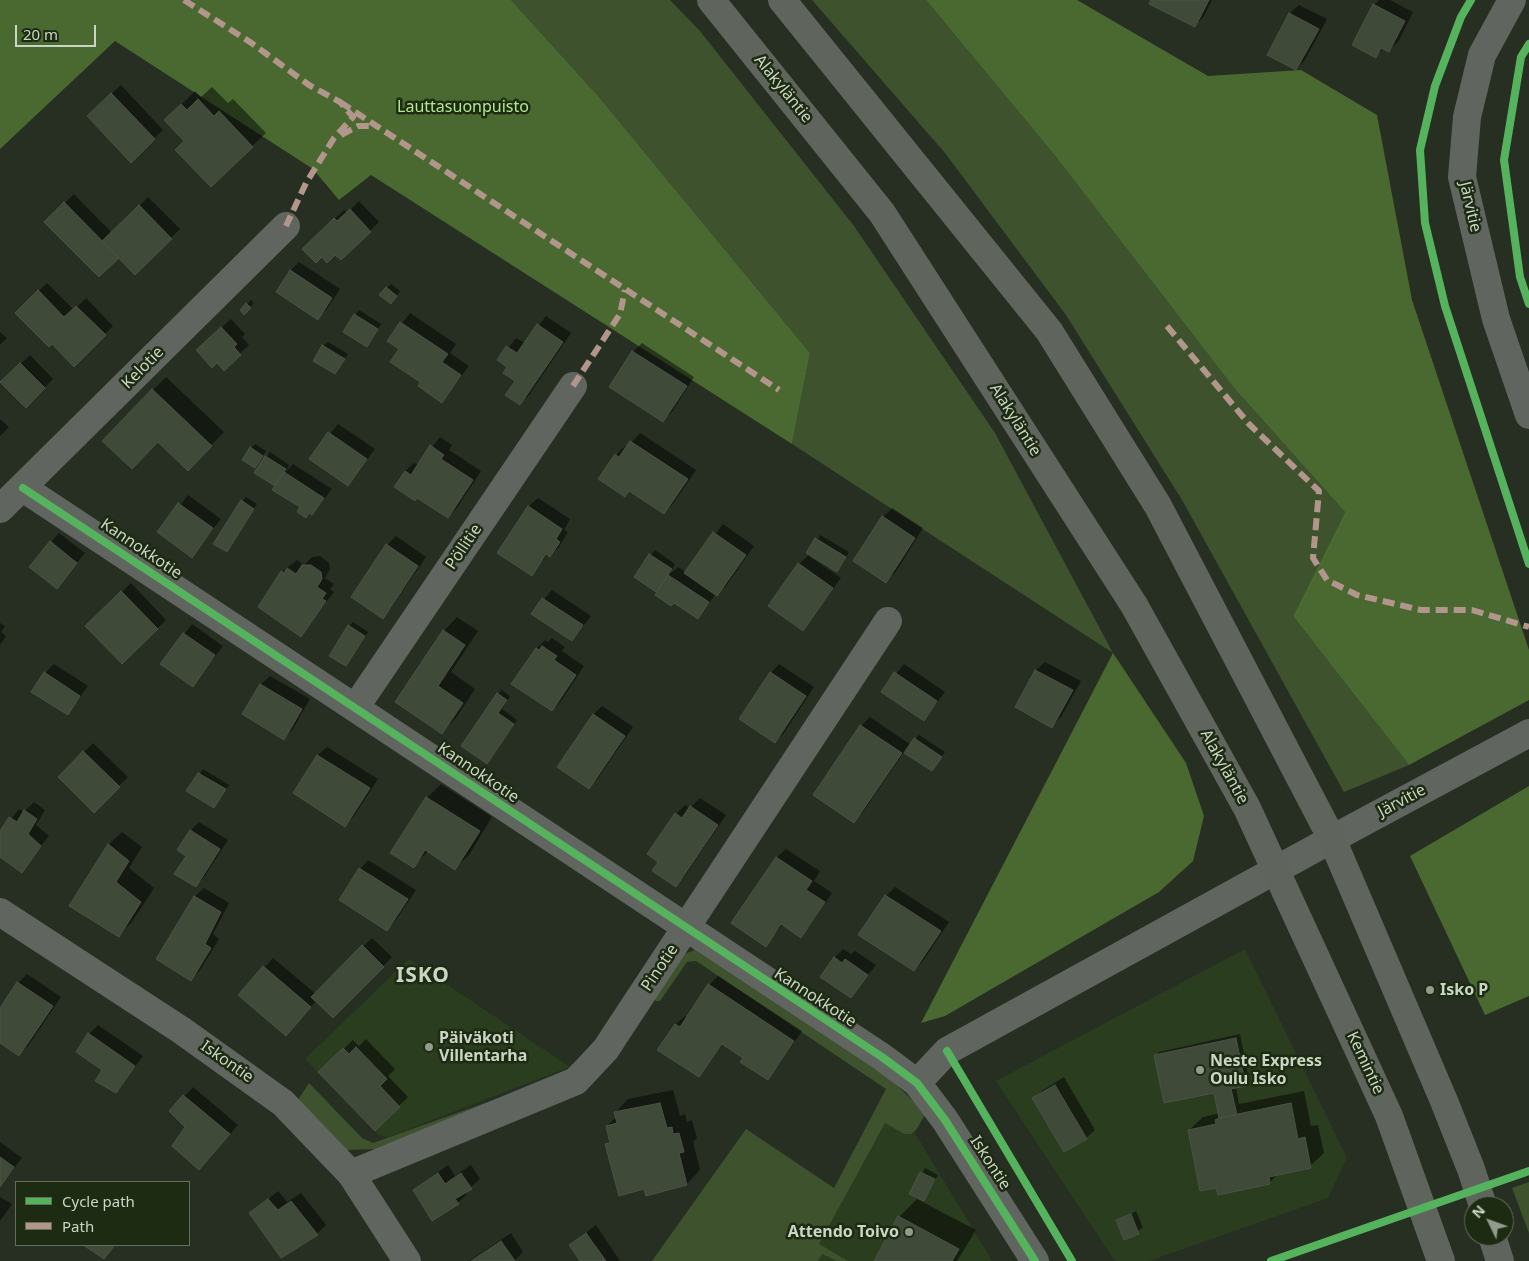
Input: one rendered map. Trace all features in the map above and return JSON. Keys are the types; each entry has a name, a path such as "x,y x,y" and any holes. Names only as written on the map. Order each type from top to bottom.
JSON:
{"main road":[{"name":"Alakyläntie","path":"711,0 882,212 1134,605 1247,808 1276,869"},
{"path":"782,0 1049,331 1158,506 1332,839 1432,1074 1480,1196"},
{"name":"Kemintie","path":"1276,869 1389,1116 1441,1261"},
{"path":"1432,1234 1432,1261"},
{"path":"1495,1246 1500,1261"}],"street":[{"name":"Järvitie","path":"1512,0 1482,55 1467,117 1462,176 1496,319 1529,415"},
{"name":"Kelotie","path":"0,509 286,226"},
{"name":"Pöllitie","path":"355,708 573,386"},
{"name":"Kannokkotie","path":"23,488 686,929 882,1057 917,1083"},
{"name":"Pinotie","path":"351,1174 576,1081 606,1048 888,621"},
{"name":"Järvitie","path":"1276,869 1529,733"},
{"path":"917,1083 947,1051 1276,869"},
{"name":"Iskontie","path":"0,912 260,1084 283,1103 351,1174 407,1261"},
{"name":"Iskontie","path":"917,1083 946,1120 1035,1261"}],"shaded area":[{"path":"511,0 670,0 700,31 854,226 995,433 1113,653 792,444 810,353 599,97"},
{"path":"812,0 926,0 1056,157 1234,388 1345,512 1293,616 1409,765 1344,792 1182,500 1066,315 945,153"},
{"path":"1245,949 1347,1158 1328,1198 1149,1261 1115,1261 996,1081"},
{"path":"695,950 890,1079 926,1113 916,1130 911,1134 904,1134 885,1123 819,1244 848,1261 837,1261 822,1254 818,1261 652,1261 746,1129 834,1188 886,1089 696,961 687,962 660,1001 656,1001 652,997 679,956"},
{"name":"Päiväkoti Villentarha","path":"409,959 570,1067 388,1137 379,1135 305,1059"},
{"path":"572,1064 577,1067 566,1076 375,1149 347,1150 296,1103 309,1083 362,1138 373,1143 563,1075"},
{"path":"886,1089 921,1143 992,1261 796,1261"},
{"path":"1529,1182 1529,1233 1512,1188"}],"green space":[{"name":"Lauttasuonpuisto","path":"0,0 511,0 599,97 810,353 792,444 371,175 339,200 313,169 115,41 0,149"},
{"path":"926,0 1077,0 1208,76 1301,70 1377,115 1412,300 1529,650 1529,700 1409,765 1293,616 1345,512 1234,388 1056,157"},
{"path":"1113,653 1186,763 1204,816 1193,861 1159,892 945,1016 921,1023"},
{"path":"1529,786 1529,996 1485,1015 1410,856"}],"building":[{"path":"1151,0 1209,0 1195,27 1149,4"},
{"path":"1373,4 1405,21 1389,52 1381,48 1376,58 1352,45"},
{"path":"1289,13 1319,29 1296,70 1267,55"},
{"path":"111,93 155,139 131,163 87,116"},
{"path":"198,99 214,116 219,111 253,147 211,187 175,150 184,141 164,120 181,104 187,110"},
{"path":"64,202 119,258 99,277 44,222"},
{"path":"139,205 172,239 135,275 102,241"},
{"path":"350,209 371,232 341,260 335,255 327,263 322,257 316,263 302,249 334,218 337,221"},
{"path":"290,270 332,298 318,320 276,292"},
{"path":"386,287 397,296 391,304 379,295"},
{"path":"38,290 64,317 76,306 106,335 74,367 52,344 49,347 15,313"},
{"path":"246,303 251,308 244,315 240,310"},
{"path":"354,314 378,329 367,347 343,332"},
{"path":"400,322 448,354 442,362 461,375 442,403 418,386 420,382 390,362 399,349 387,341"},
{"path":"537,324 563,342 520,405 505,395 515,381 503,373 507,367 497,360 506,346 517,353"},
{"path":"221,327 237,344 234,347 241,355 224,371 217,363 212,368 196,350"},
{"path":"322,345 345,359 335,374 313,361"},
{"path":"632,351 687,386 663,422 609,387"},
{"path":"20,363 45,388 26,408 0,382"},
{"path":"152,389 212,446 188,471 158,442 132,469 102,441"},
{"path":"328,432 367,459 348,486 309,459"},
{"path":"630,441 688,479 664,514 629,491 625,497 598,479 615,454 619,457"},
{"path":"430,445 444,455 441,459 473,480 448,518 417,498 415,501 394,487 405,471 411,475"},
{"path":"250,447 263,456 255,468 242,460"},
{"path":"265,456 286,469 275,486 254,473"},
{"path":"284,472 324,498 312,515 309,513 306,518 297,512 300,507 272,490"},
{"path":"241,500 254,509 227,552 213,544"},
{"path":"178,503 213,528 192,558 157,532"},
{"path":"528,506 562,529 556,539 560,542 550,557 546,554 532,576 497,553"},
{"path":"882,516 915,538 886,583 853,561"},
{"path":"713,532 746,555 717,596 684,573"},
{"path":"815,538 846,557 837,572 806,553"},
{"path":"50,541 77,563 57,589 29,567"},
{"path":"386,544 418,566 383,619 351,597"},
{"path":"649,554 672,569 656,592 634,577"},
{"path":"798,563 833,588 803,631 768,606"},
{"path":"302,565 311,565 321,572 322,579 317,587 326,593 322,599 326,601 301,637 258,607 281,571 284,573 287,568 296,574"},
{"path":"668,575 709,602 698,619 674,603 671,606 655,595"},
{"path":"121,591 158,629 122,664 85,626"},
{"path":"542,598 583,625 572,641 531,614"},
{"path":"348,625 365,636 346,666 329,656"},
{"path":"443,630 465,645 438,686 463,703 442,734 395,702"},
{"path":"183,633 215,655 193,687 160,664"},
{"path":"542,646 557,656 554,660 576,675 552,711 511,684 536,648 539,650"},
{"path":"1035,670 1073,690 1052,728 1015,707"},
{"path":"44,672 80,696 68,715 31,692"},
{"path":"770,672 806,696 775,743 739,719"},
{"path":"894,672 937,701 924,721 881,692"},
{"path":"260,684 302,709 284,740 242,714"},
{"path":"497,693 507,700 498,713 514,724 487,764 461,746"},
{"path":"593,714 625,736 589,789 557,767"},
{"path":"860,725 902,753 854,823 813,795"},
{"path":"914,738 942,757 932,771 904,753"},
{"path":"83,751 120,787 94,813 58,777"},
{"path":"317,755 370,788 345,827 293,793"},
{"path":"198,773 226,789 214,808 186,791"},
{"path":"426,797 480,831 455,870 425,850 414,868 390,853"},
{"path":"690,806 718,825 676,887 652,871 658,862 647,854 675,813 682,818"},
{"path":"24,810 37,819 28,834 41,846 22,873 0,857 0,831 9,817 17,822"},
{"path":"190,830 220,849 196,887 174,874 186,856 177,850"},
{"path":"108,844 129,861 116,882 141,902 119,937 69,906"},
{"path":"776,857 812,881 806,890 825,902 801,938 781,924 766,947 731,923"},
{"path":"359,868 408,899 387,931 339,900"},
{"path":"885,895 941,931 914,971 858,935"},
{"path":"194,896 221,912 205,944 211,948 191,981 156,959"},
{"path":"362,945 384,967 333,1018 311,997"},
{"path":"834,957 842,963 845,959 868,975 851,998 820,977"},
{"path":"263,966 311,1007 286,1036 238,995"},
{"path":"17,982 53,1006 19,1056 0,1043 0,1008"},
{"path":"708,984 794,1041 768,1080 740,1062 743,1058 722,1044 699,1077 657,1050 675,1024 680,1027"},
{"path":"88,1033 135,1066 116,1093 95,1081 102,1070 76,1052"},
{"name":"Neste Express Oulu Isko","path":"1236,1038 1246,1086 1231,1089 1237,1115 1219,1118 1214,1093 1164,1103 1154,1055"},
{"path":"356,1047 387,1079 380,1086 400,1107 375,1131 318,1072 343,1048 349,1054"},
{"path":"1055,1085 1087,1139 1064,1152 1032,1098"},
{"path":"183,1095 230,1134 199,1170 172,1146 185,1127 169,1111"},
{"path":"660,1103 667,1128 672,1127 673,1134 679,1133 684,1152 679,1153 687,1185 646,1196 644,1189 619,1196 605,1144 610,1143 606,1126 617,1123 614,1112"},
{"path":"1291,1103 1298,1139 1305,1137 1311,1168 1269,1177 1270,1184 1218,1195 1216,1188 1200,1191 1188,1130 1216,1124 1215,1120 1219,1118"},
{"path":"0,1157 14,1167 0,1187"},
{"path":"920,1172 935,1179 924,1201 909,1194"},
{"path":"438,1173 445,1184 461,1173 472,1189 455,1199 459,1204 432,1221 413,1190"},
{"path":"268,1199 278,1210 291,1201 318,1235 281,1258 249,1213"},
{"path":"1131,1214 1139,1234 1124,1240 1116,1220"},
{"name":"Attendo Toivo","path":"898,1216 959,1249 952,1261 874,1261"},
{"path":"586,1233 606,1261 580,1261 569,1245"},
{"path":"501,1241 515,1261 471,1261"},
{"path":"84,1246 114,1246 104,1259"}],"marked path":[{"path":"184,0 250,42 309,85 340,102 353,117 334,138 306,183 286,226"},
{"path":"340,102 779,390"},
{"path":"341,135 358,126 377,126"},
{"path":"573,386 620,314 625,290"},
{"path":"1167,326 1249,424 1319,491 1313,558 1327,580 1357,595 1421,610 1472,610 1529,627"}],"cycle path":[{"path":"1471,0 1461,17 1435,86 1420,150 1425,223 1445,306 1529,564"},
{"path":"1529,44 1521,57 1504,160 1520,277 1529,304"},
{"path":"23,488 882,1057 917,1083 945,1120 1035,1261"},
{"path":"947,1051 1072,1261"},
{"path":"1271,1261 1529,1171"}],"place":[{"name":"Isko P","path":"1430,990"},
{"name":"Päiväkoti Villentarha","path":"429,1047"},
{"name":"Neste Express Oulu Isko","path":"1200,1070"},
{"name":"Attendo Toivo","path":"909,1232"}],"district":[{"name":"ISKO","path":"423,976"}]}
